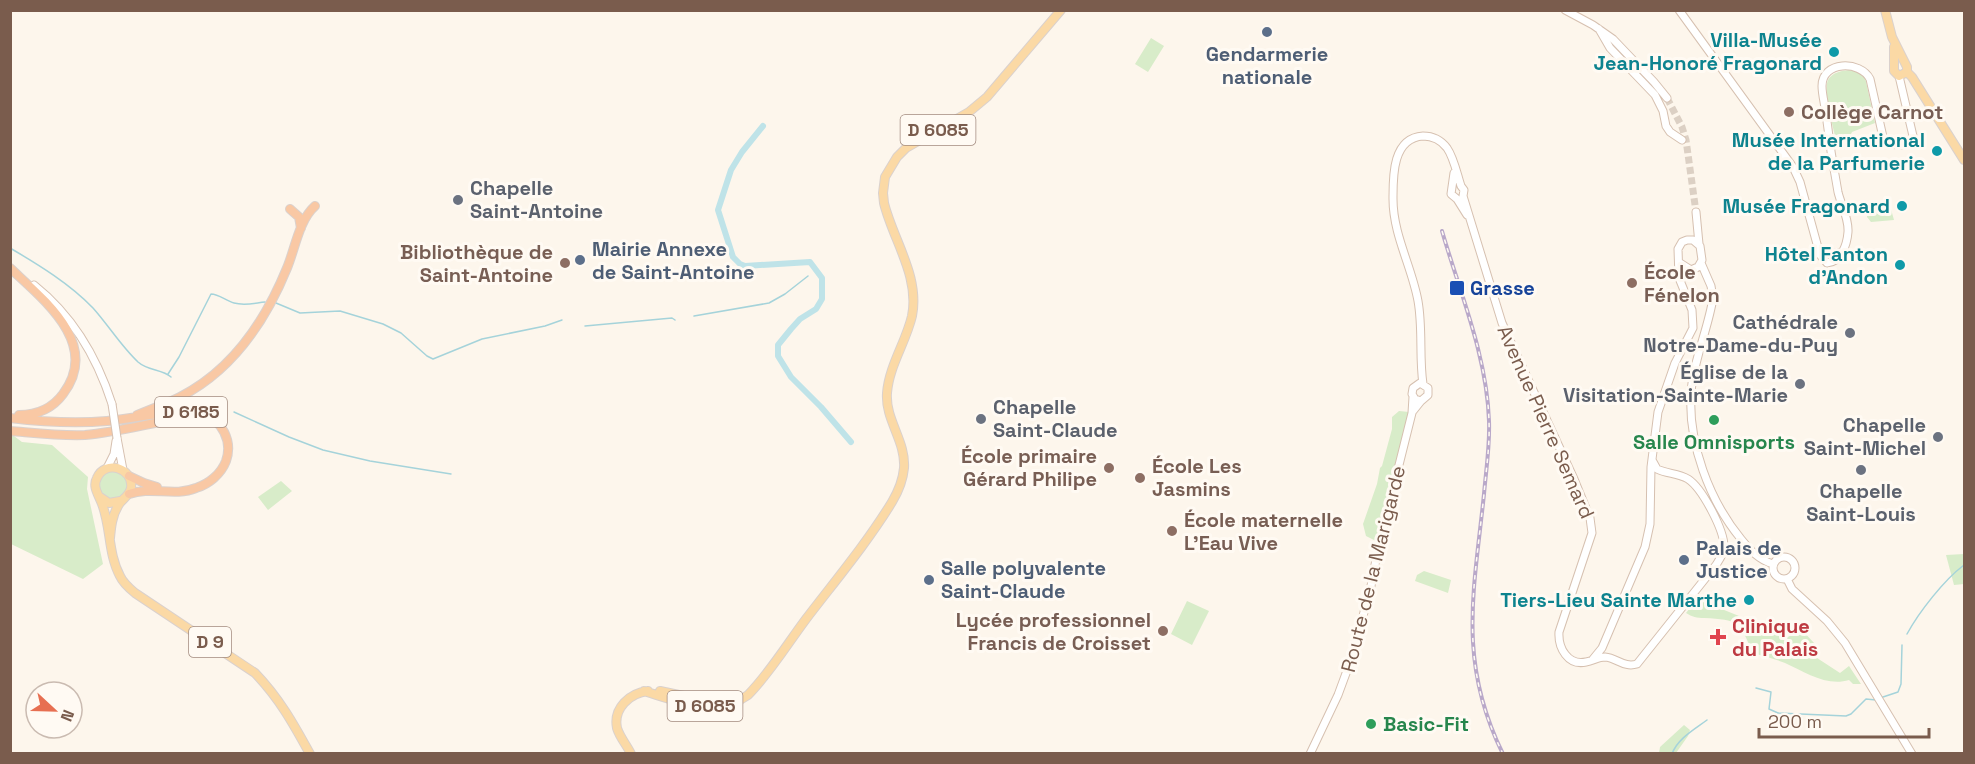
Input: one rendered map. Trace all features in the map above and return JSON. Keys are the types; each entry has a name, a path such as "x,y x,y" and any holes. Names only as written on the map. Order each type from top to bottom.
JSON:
{"highway":[{"name":"D 6185","path":"125,419 180,397 222,368 247,341 273,300 301,229 308,214 315,206"},
{"path":"290,209 297,214 301,222 301,229"},
{"name":"D 6185","path":"10,268 58,316 70,335 75,357 72,379 55,404 41,412 10,416"},
{"name":"D 6185","path":"10,416 52,422 82,423 188,411 202,413 220,425 228,443 226,462 217,475 205,484 183,491 142,491 129,494"},
{"path":"10,431 85,435 188,417 206,420 220,434 223,447 219,463 216,469 201,481 187,486 162,488 144,483 126,473"}],"main road":[{"name":"D 6085","path":"644,691 702,706 724,706 742,700 754,689 892,501 902,480 904,461 900,442 889,413 887,398 891,372 912,315 913,290 886,208 883,193 885,177 892,163 906,148 962,117 987,97 1060,10"},
{"path":"1565,10 1613,39 1667,98"},
{"path":"1679,10 1793,166 1800,182 1820,255 1828,257 1843,252 1848,229 1838,191 1822,82 1828,72 1839,67 1852,66 1865,72 1870,79 1883,137 1890,143 1902,145 1910,142 1913,136 1903,74 1907,67 1900,64"},
{"path":"1885,10 1900,64"},
{"path":"1599,29 1608,45 1655,94 1666,126 1670,132 1682,140"},
{"path":"1608,45 1614,44 1639,66"},
{"path":"1900,64 1894,71 1912,77 1965,160"},
{"path":"1420,384 1428,388 1429,392 1427,398 1421,401 1413,397 1412,391 1420,384 1421,372 1419,303 1395,219 1393,203 1399,152 1416,137 1428,136 1444,145 1450,154 1457,187 1451,194 1460,198 1464,191 1457,187"},
{"name":"Avenue Pierre Semard","path":"1460,198 1471,222 1507,338 1574,479 1592,523 1592,533 1558,632 1563,652 1569,658 1578,663 1591,661"},
{"path":"1696,212 1699,244 1702,251 1701,263 1711,286 1713,298 1692,379 1691,395 1697,446 1708,483 1730,524 1752,552 1762,560 1773,564"},
{"path":"1591,661 1602,648 1646,547 1650,524 1655,427 1660,402 1675,363 1693,328 1692,310 1680,283 1678,252 1682,242 1690,240 1699,244"},
{"path":"1680,263 1706,278"},
{"path":"1680,283 1682,276 1701,263"},
{"path":"10,268 45,294 68,318 95,361 112,404 117,438 131,485 129,494 120,501 110,503 100,497 95,488 97,478 102,471 107,468 118,468 126,473"},
{"name":"Route de la Marigarde","path":"1310,753 1349,667 1371,586 1412,413 1413,397"},
{"name":"Route de la Marigarde","path":"1412,413 1421,401"},
{"path":"107,468 114,454 117,438"},
{"path":"1602,648 1602,654 1624,665 1637,664 1716,565 1723,553 1724,540 1721,532 1698,490 1687,479 1656,468 1652,460"},
{"path":"1651,487 1655,477 1664,472"},
{"name":"D 9","path":"100,497 118,574 126,585 255,673 277,698 310,753"},
{"name":"D 9","path":"110,538 112,518 120,501"},
{"path":"1781,557 1791,560 1795,570 1792,576 1780,579 1774,575 1773,564 1781,557"},
{"path":"1787,579 1792,589 1827,621 1849,650 1912,753"},
{"path":"1591,661 1608,657"},
{"name":"D 6085","path":"631,753 619,732 617,718 624,702 633,695 644,691 660,691 716,702 731,700 747,692 759,681"},
{"path":"670,699 672,697 693,701 702,700"}],"green space":[{"path":"1151,38 1164,46 1148,72 1135,64"},
{"path":"1849,70 1865,77 1875,123 1852,132 1850,136 1836,140 1829,109 1827,85 1832,75"},
{"path":"1889,202 1894,220 1871,222 1867,217 1867,207"},
{"path":"1399,411 1409,412 1376,541 1366,536 1363,524 1382,466 1392,429 1392,417"},
{"path":"10,433 22,442 52,445 88,477 87,489 103,564 83,579 11,544"},
{"path":"113,471 123,475 127,485 123,495 113,499 103,495 99,485 103,475"},
{"path":"281,481 292,491 268,510 258,497"},
{"path":"1964,554 1964,584 1954,585 1946,555"},
{"path":"1424,571 1451,580 1448,593 1415,581 1417,575"},
{"path":"1697,599 1739,616 1748,622 1759,635 1765,631 1788,637 1801,629 1815,644 1814,656 1840,673 1849,666 1861,684 1853,684 1849,680 1833,682 1824,680 1753,653 1741,628 1736,624 1724,620 1695,617 1686,613"},
{"path":"1187,601 1209,611 1192,645 1171,634"},
{"path":"1684,725 1690,730 1676,753 1659,753 1660,747"}],"waterway":[{"path":"763,126 731,170 718,210 733,257 740,264 745,266 810,262 822,278 822,299 816,309 800,319 778,345 778,356 791,377 851,442"},
{"path":"10,248 54,275 84,299 138,362 171,377"},
{"path":"694,316 769,303 808,276"},
{"path":"168,374 211,294 238,304 265,302"},
{"path":"276,303 300,313 340,311 383,324 401,333 433,359 482,339 545,326 562,320"},
{"path":"585,326 672,318 675,320"},
{"path":"234,412 323,450 370,461 451,474"},
{"path":"1907,634 1932,597 1964,565"},
{"path":"1880,698 1898,692 1901,684 1902,645"},
{"path":"1756,688 1771,692 1769,709 1778,713 1846,716 1866,699 1876,700"},
{"path":"1672,754 1682,739 1707,720"}],"tunnel":[{"path":"1667,98 1686,140 1696,212"}],"railway":[{"path":"1442,231 1472,325 1487,397 1488,449 1473,594 1472,625 1479,688 1503,754"}],"place":[{"name":"Gendarmerie nationale","path":"1267,32"},
{"name":"Villa-Musée Jean-Honoré Fragonard","path":"1834,52"},
{"name":"Collège Carnot","path":"1789,112"},
{"name":"Musée International de la Parfumerie","path":"1937,151"},
{"name":"Chapelle Saint-Antoine","path":"458,200"},
{"name":"Musée Fragonard","path":"1902,206"},
{"name":"Mairie Annexe de Saint-Antoine","path":"580,260"},
{"name":"Bibliothèque de Saint-Antoine","path":"565,263"},
{"name":"Hôtel Fanton d'Andon","path":"1900,265"},
{"name":"École Fénelon","path":"1632,283"},
{"name":"Grasse","path":"1457,288"},
{"name":"Cathédrale Notre-Dame-du-Puy","path":"1850,333"},
{"name":"Église de la Visitation-Sainte-Marie","path":"1800,384"},
{"name":"Chapelle Saint-Claude","path":"981,419"},
{"name":"Salle Omnisports","path":"1714,420"},
{"name":"Chapelle Saint-Michel","path":"1938,437"},
{"name":"École primaire Gérard Philipe","path":"1109,468"},
{"name":"Chapelle Saint-Louis","path":"1861,470"},
{"name":"École Les Jasmins","path":"1140,478"},
{"name":"École maternelle L'Eau Vive","path":"1172,531"},
{"name":"Palais de Justice","path":"1684,560"},
{"name":"Salle polyvalente Saint-Claude","path":"929,580"},
{"name":"Tiers-Lieu Sainte Marthe","path":"1749,600"},
{"name":"Lycée professionnel Francis de Croisset","path":"1163,631"},
{"name":"Clinique du Palais","path":"1718,637"},
{"name":"Basic-Fit","path":"1371,724"}]}
